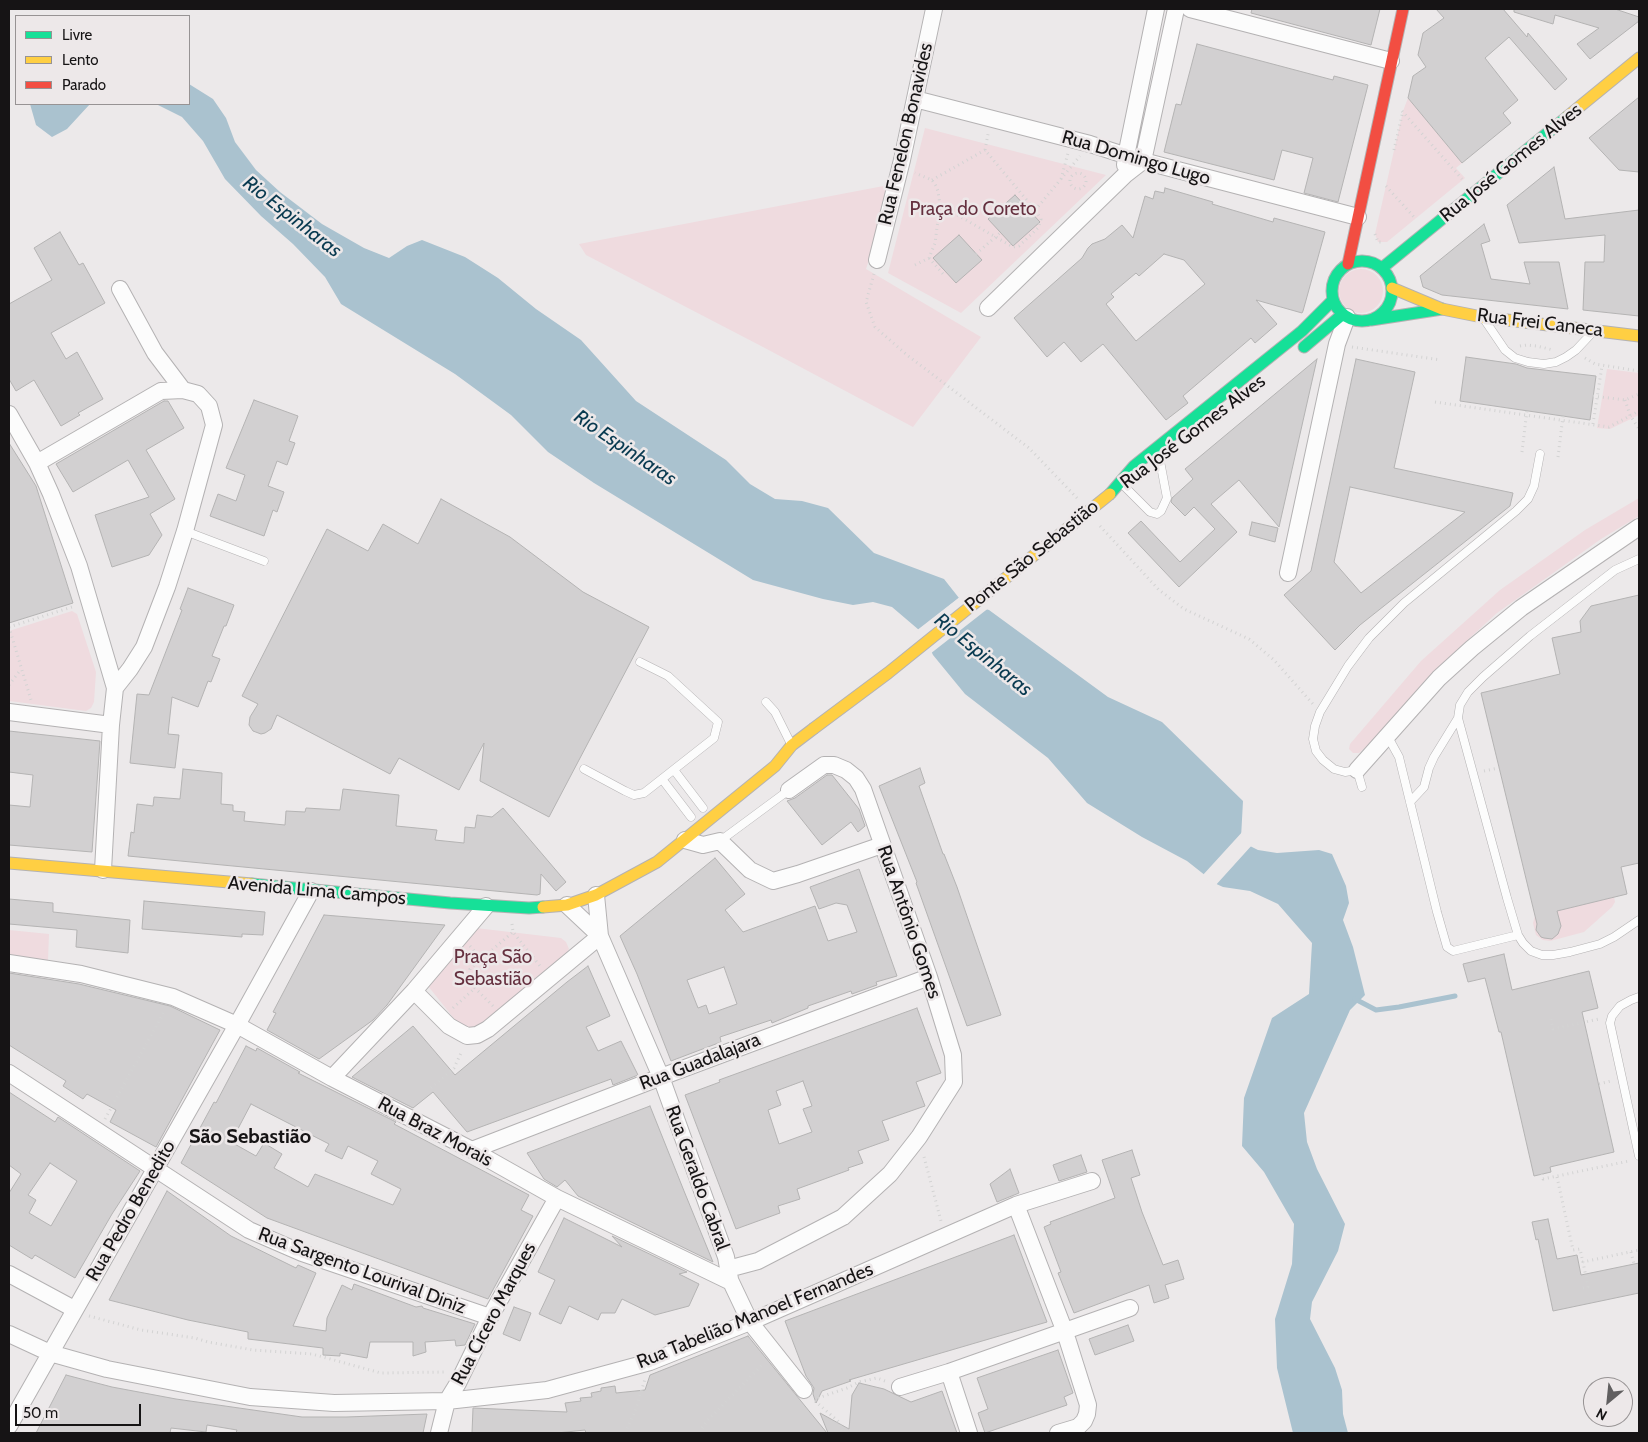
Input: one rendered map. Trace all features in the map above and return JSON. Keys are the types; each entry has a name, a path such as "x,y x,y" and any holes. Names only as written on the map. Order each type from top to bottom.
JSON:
{"main road":[{"path":"1348,264 1403,9"},
{"name":"Rua José Gomes Alves","path":"1382,268 1639,58"},
{"path":"1355,261 1369,261 1382,268 1393,279 1391,300 1386,310 1371,320 1356,320 1345,316 1333,300 1334,278 1338,272 1355,261"},
{"name":"Rua Frei Caneca","path":"1393,279 1442,309"},
{"name":"Rua José Gomes Alves","path":"1110,494 1134,466 1302,330 1333,300"},
{"name":"Rua Frei Caneca","path":"1371,320 1442,309 1482,317 1639,336"},
{"path":"1295,353 1345,316"},
{"name":"Rua José Gomes Alves","path":"1110,494 1145,473 1164,458"},
{"name":"Ponte São Sebastião","path":"813,729 888,673 1110,494"},
{"name":"Avenida Lima Campos","path":"682,832 704,824 775,766 792,746 813,729"},
{"name":"Avenida Lima Campos","path":"768,756 792,746"},
{"path":"704,824 707,805"},
{"name":"Avenida Lima Campos","path":"9,863 486,906 552,907 567,905 596,896 657,862 682,832 691,817 707,805"},
{"name":"Avenida Lima Campos","path":"620,882 632,866 645,854"}],"street":[{"name":"Rua Fenelon Bonavides","path":"877,260 900,168 934,9"},
{"path":"1125,175 1126,156 1156,9"},
{"path":"988,308 1125,175 1143,162 1176,9"},
{"path":"1190,9 1391,61"},
{"name":"Rua Domingo Lugo","path":"915,100 1090,144 1143,162 1358,217"},
{"path":"120,289 155,353 183,390"},
{"path":"1288,573 1337,344 1345,316"},
{"path":"37,463 161,391 183,390 198,394 209,406 214,426 167,588 144,646 130,669 115,688"},
{"path":"9,414 52,494 79,566 115,688 110,725 103,870"},
{"path":"1357,770 1439,678 1472,648 1521,608 1639,528"},
{"path":"9,712 110,725"},
{"name":"Rua Antônio Gomes","path":"789,790 824,765 834,765 846,770 856,778 863,789 929,977 952,1055 954,1082 919,1137"},
{"path":"682,832 703,845 720,841 750,870 773,881 882,844"},
{"name":"Rua Pedro Benedito","path":"9,1426 237,1025 310,891"},
{"name":"Rua Geraldo Cabral","path":"596,896 600,936 661,1077 726,1257 730,1276"},
{"name":"Rua Geraldo Cabral","path":"567,905 600,936"},
{"path":"332,1078 414,991 486,906"},
{"path":"414,991 448,1026 467,1036 476,1035 488,1029 600,936"},
{"name":"Rua Braz Morais","path":"9,963 81,974 173,997 237,1025 332,1078 472,1150 557,1198 730,1276"},
{"name":"Rua Guadalajara","path":"472,1150 929,977"},
{"name":"Rua Sargento Lourival Diniz","path":"9,1073 249,1230 302,1253 490,1317"},
{"path":"804,1390 750,1322 730,1276 842,1217 890,1174 919,1137"},
{"name":"Rua Tabelião Manoel Fernandes","path":"9,1334 50,1353 107,1369 250,1397 334,1403 447,1401 547,1390 650,1362 750,1322 1016,1205 1092,1181"},
{"name":"Rua Cícero Marques","path":"440,1433 447,1401 464,1372 490,1317 557,1198"},
{"path":"1016,1205 1064,1332 1088,1405 1084,1421 1078,1427 1058,1433"},
{"path":"9,1274 74,1309"},
{"path":"900,1387 949,1372 1130,1308"},
{"path":"949,1372 969,1433"}],"lane":[{"path":"1482,317 1505,350 1522,360 1544,364 1563,359 1576,350 1595,330"},
{"path":"1362,787 1357,770 1345,772 1334,769 1316,751 1313,739 1320,712 1348,666 1369,638 1404,603 1528,499 1534,486 1540,454"},
{"path":"1124,486 1150,512 1157,514 1161,511 1167,498 1164,458"},
{"path":"185,531 264,561"},
{"path":"1410,802 1424,787 1434,757 1458,718 1460,706 1468,692 1530,636 1615,570 1639,559"},
{"path":"584,769 634,795 644,793 714,738 718,722 668,676 640,662"},
{"path":"766,702 775,712 792,746"},
{"path":"1458,718 1518,935 1531,950 1542,955 1553,955 1600,944 1639,920"},
{"path":"1388,737 1399,757 1447,947 1454,950 1518,935"},
{"path":"674,770 707,805"},
{"path":"662,779 691,817"},
{"path":"720,841 789,790"},
{"path":"1639,997 1620,1006 1612,1016 1610,1023 1639,1156"}],"path":[{"path":"1382,105 1403,111 1462,180 1456,186"},
{"path":"1393,158 1403,111"},
{"path":"932,180 985,150 991,120"},
{"path":"1060,182 1071,139"},
{"path":"1032,214 1090,144"},
{"path":"940,206 1010,246 1020,246 1040,225 1041,219 1035,210 985,150"},
{"path":"900,168 932,180 938,191 940,206 935,243 929,258 915,265"},
{"path":"1081,173 1086,180 1085,185 1079,190 1073,188 1070,184 1070,179 1073,174 1081,173"},
{"path":"1384,195 1386,186 1415,219 1422,213"},
{"path":"976,254 1001,232"},
{"path":"1375,234 1378,242 1387,242"},
{"path":"929,258 944,275"},
{"path":"1337,344 1441,360"},
{"path":"1509,353 1519,346 1537,346 1555,351 1563,359"},
{"path":"1576,350 1589,362 1602,366 1639,371"},
{"path":"1593,424 1595,396 1602,366"},
{"path":"1595,396 1625,400 1639,394"},
{"path":"1625,400 1630,415 1639,429"},
{"path":"1435,402 1489,407 1610,427 1639,411"},
{"path":"1522,452 1527,413"},
{"path":"1558,457 1563,418"},
{"path":"35,715 9,627 90,602"},
{"path":"9,686 22,669"},
{"path":"503,1016 475,988 470,980 470,969 513,932 550,978"},
{"path":"441,1019 475,988"},
{"path":"98,1131 173,997"},
{"path":"1551,1019 1553,1029 1612,1016"},
{"path":"430,1088 454,1068 467,1036"},
{"path":"919,1137 929,1181 946,1236"},
{"path":"1542,1174 1544,1180 1630,1161"},
{"path":"1557,1177 1573,1250 1580,1249 1588,1287 1584,1288"},
{"path":"1583,1262 1639,1250"},
{"path":"1631,1252 1634,1264"},
{"path":"74,1309 96,1320 141,1330 253,1350 312,1354 381,1373 464,1372"},
{"path":"702,1428 774,1352"},
{"path":"625,1433 636,1409 650,1362"},
{"path":"843,1433 840,1422 813,1400 848,1388 859,1382 877,1378 900,1387"}],"green space":[{"path":"1408,98 1462,163 1456,168 1465,178 1387,242 1378,242 1375,234 1403,111"},
{"name":"Praça do Coreto","path":"925,128 1106,175 961,313 888,273"},
{"path":"894,184 866,269 981,337 913,427 586,255 579,244"},
{"path":"1365,269 1377,275 1382,282 1382,300 1377,307 1370,312 1357,313 1349,310 1342,303 1339,287 1342,279 1349,272"},
{"path":"1607,369 1639,373 1639,415 1610,429 1597,428"},
{"path":"1639,498 1639,516 1601,539 1497,613 1460,647 1368,745 1359,753 1353,753 1349,749 1350,744 1421,661 1500,590 1585,530"},
{"path":"72,611 77,614 96,672 94,702 91,708 86,711 9,701 9,631"},
{"path":"1614,897 1615,902 1612,907 1584,932 1550,941 1543,940 1536,935 1533,923 1535,916"},
{"name":"Praça São Sebastião","path":"476,928 561,938 566,942 569,949 565,955 474,1030 464,1031 428,986"},
{"path":"9,930 49,934 48,960 9,956"}],"water":[{"name":"Rio Espinharas","path":"190,85 213,99 226,118 235,142 256,170 280,192 322,224 364,248 389,258 407,246 422,240 465,257 498,278 536,309 581,340 636,401 726,460 750,484 775,499 802,501 828,508 874,553 944,579 959,598 919,630 892,607 873,602 853,605 753,580 594,483 548,452 511,415 455,374 341,304 325,277 225,179 203,141 182,117 158,105 190,105"},
{"path":"30,105 89,105 67,129 52,137 36,125"},
{"name":"Rio Espinharas","path":"972,605 989,610 1108,697 1162,722 1243,801 1241,838 1206,876 1187,861 1142,837 1087,803 1048,758 965,694 933,655 927,642"},
{"path":"1246,844 1258,850 1277,853 1319,850 1332,854 1346,886 1349,903 1343,920 1353,947 1365,995 1350,1010 1304,1113 1307,1142 1317,1169 1345,1224 1338,1251 1312,1302 1310,1319 1335,1368 1342,1390 1343,1414 1348,1433 1293,1433 1277,1368 1275,1319 1292,1264 1294,1224 1264,1172 1242,1146 1244,1098 1272,1018 1309,994 1312,943 1278,904 1250,891 1223,887 1212,882"}],"pier":[{"path":"961,596 971,603 990,607 930,654 925,642 916,631"},
{"path":"1244,830 1243,838 1245,842 1253,844 1215,886 1210,884 1202,876"}],"building":[{"path":"1252,9 1380,9 1371,45 1251,13"},
{"path":"1436,9 1503,9 1527,37 1528,33 1567,79 1555,90 1509,37 1485,58 1518,100 1503,113 1511,123 1462,163 1408,98 1413,76 1426,67 1418,55 1423,33 1444,18"},
{"path":"1514,9 1615,9 1639,17 1639,21 1590,59 1577,44 1599,28 1555,15 1553,24 1514,12"},
{"path":"1197,44 1333,80 1334,76 1368,85 1338,202 1304,193 1313,158 1282,150 1274,180 1164,152 1176,104 1181,105"},
{"path":"1639,97 1639,172 1619,170 1589,138"},
{"path":"1554,167 1565,219 1639,210 1639,316 1583,310 1585,262 1604,262 1605,235 1519,243 1507,205"},
{"path":"1165,188 1273,222 1274,218 1325,232 1302,313 1256,300 1277,324 1255,343 1251,338 1183,396 1188,403 1166,420 1103,344 1081,362 1064,342 1047,357 1014,318 1082,258 1092,244 1105,239 1122,225 1133,238 1145,196 1153,199 1155,191 1164,193","holes":["1164,254 1184,260 1205,284 1136,341 1106,304 1114,297 1111,294 1136,273 1139,276"]},
{"path":"1015,195 1040,222 1013,246 988,219"},
{"path":"1484,224 1490,241 1481,244 1491,279 1530,284 1524,262 1559,262 1568,309 1442,295 1423,287 1420,276"},
{"path":"60,232 79,265 83,263 105,303 51,333 66,359 77,352 103,399 78,413 80,415 61,426 34,380 16,391 9,379 9,304 52,280 34,248"},
{"path":"959,235 982,260 956,283 933,258"},
{"path":"1466,357 1516,364 1527,368 1596,376 1590,420 1460,401"},
{"path":"1317,359 1279,527 1239,480 1211,504 1237,532 1179,587 1128,533 1141,521 1180,562 1215,529 1194,507 1185,516 1171,502 1172,498 1193,479 1185,469"},
{"path":"1356,359 1415,372 1394,468 1513,493 1510,506 1360,625 1335,650 1284,595 1311,571","holes":["1350,487 1465,512 1361,593 1334,562"]},
{"path":"254,400 298,416 289,441 295,443 287,465 277,461 268,486 284,492 277,512 273,510 264,536 210,516 218,494 236,501 245,475 226,468"},
{"path":"164,401 168,401 184,428 146,450 175,499 150,514 162,535 149,555 112,567 95,515 149,497 128,460 73,492 56,464"},
{"path":"9,443 36,486 73,603 9,623"},
{"path":"441,499 510,537 583,592 649,627 549,817 480,781 484,743 459,790 399,758 390,774 277,715 271,729 265,733 261,734 253,731 249,725 250,717 258,704 242,696 327,529 368,551 383,524 418,544"},
{"path":"1252,522 1278,528 1275,542 1249,535"},
{"path":"188,588 234,605 212,656 220,659 211,682 208,681 198,707 172,697 168,734 179,735 175,768 130,763 137,694 149,695 182,610 180,609"},
{"path":"1639,595 1639,863 1621,867 1627,894 1557,911 1561,926 1558,934 1552,939 1544,938 1536,930 1537,924 1481,693 1560,674 1552,638 1581,632 1580,621 1591,606"},
{"path":"9,731 100,741 92,852 9,845 9,805 30,807 33,775 9,772"},
{"path":"920,768 925,783 919,786 957,887 1001,1015 967,1026 917,882 879,786"},
{"path":"183,769 222,773 221,804 233,805 233,811 245,812 244,821 285,825 286,811 305,812 306,808 340,810 343,789 399,795 396,826 437,830 435,840 464,843 465,827 475,828 477,815 492,817 503,808 566,882 556,891 541,874 540,894 537,895 128,856 131,832 134,833 137,804 153,806 154,797 180,799"},
{"path":"827,775 832,775 859,809 865,826 858,832 851,822 822,845 787,801 795,798"},
{"path":"715,858 745,894 725,910 743,932 815,906 828,941 857,932 847,905 836,903 819,909 810,887 859,869 897,976 876,982 877,985 852,994 851,991 808,1006 808,1008 772,1023 771,1020 720,1037 721,1042 671,1061 620,936","holes":["724,967 737,1004 709,1014 706,1005 698,1008 687,980"]},
{"path":"9,899 53,903 53,912 130,920 128,953 76,947 77,930 9,924"},
{"path":"144,901 265,912 263,935 242,934 242,937 142,929"},
{"path":"324,915 445,925 387,1005 373,1020 319,1059 267,1030 276,1013 273,1012"},
{"path":"1504,954 1512,990 1589,971 1598,1008 1582,1012 1614,1152 1550,1167 1551,1172 1534,1176 1501,1032 1499,1032 1485,978 1468,982 1463,964"},
{"path":"588,966 610,1016 586,1027 598,1051 621,1041 638,1075 613,1085 611,1079 467,1132 433,1092 413,1108 352,1077 413,1026 455,1075"},
{"path":"9,973 79,984 170,1006 220,1030 156,1147 110,1122 116,1110 87,1094 83,1099 63,1086 66,1081 9,1045"},
{"path":"917,1008 941,1073 916,1082 925,1106 882,1121 889,1140 858,1151 863,1163 797,1189 800,1199 778,1206 780,1213 736,1229 685,1095 720,1082 719,1080","holes":["803,1081 812,1106 803,1109 812,1132 779,1144 768,1110 781,1105 776,1091"]},
{"path":"246,1046 256,1051 257,1048 300,1072 298,1073 396,1122 394,1124 529,1195 521,1210 533,1216 488,1299 267,1218 181,1163 214,1102 216,1103","holes":["251,1104 329,1144 325,1151 342,1159 348,1146 378,1161 371,1174 401,1189 393,1205 315,1174 308,1187 274,1168 282,1154 264,1143 256,1156 231,1142"]},
{"path":"9,1092 55,1122 58,1117 140,1171 112,1214 75,1278 35,1255 32,1259 9,1245 9,1193 21,1174 9,1165","holes":["50,1163 77,1181 51,1226 29,1213 36,1200 28,1195"]},
{"path":"650,1106 713,1262 578,1196 565,1180 557,1187 544,1179 527,1153"},
{"path":"1132,1150 1140,1175 1131,1178 1163,1265 1178,1260 1184,1279 1165,1285 1169,1298 1154,1303 1149,1285 1074,1313 1058,1273 1061,1272 1044,1227 1051,1224 1050,1222 1115,1198 1102,1160"},
{"path":"1081,1155 1087,1172 1059,1181 1053,1165"},
{"path":"1010,1169 1019,1193 997,1202 990,1184"},
{"path":"167,1191 231,1236 296,1268 298,1265 316,1273 293,1326 326,1331 327,1318 342,1285 352,1290 354,1284 416,1307 422,1306 423,1308 475,1324 465,1345 456,1346 455,1340 425,1342 426,1352 413,1356 413,1342 370,1342 367,1358 340,1353 340,1356 323,1355 323,1348 248,1339 248,1332 188,1320 109,1300"},
{"path":"564,1218 622,1247 612,1236 687,1272 679,1274 699,1284 689,1306 655,1315 622,1299 615,1313 601,1313 598,1320 569,1306 561,1324 539,1314 555,1280 538,1272"},
{"path":"1548,1219 1557,1259 1577,1255 1581,1275 1639,1263 1639,1293 1553,1311 1538,1239 1536,1240 1532,1222"},
{"path":"1014,1235 1047,1322 849,1380 851,1381 822,1391 816,1403 813,1394 814,1388 806,1376 785,1321"},
{"path":"514,1307 531,1313 520,1341 503,1334"},
{"path":"1128,1325 1134,1341 1095,1355 1089,1339"},
{"path":"748,1336 827,1433 586,1433 585,1430 557,1433 472,1433 473,1408 567,1412 565,1403 581,1401 580,1398 592,1397 591,1393 601,1391 601,1388 615,1386 616,1393 645,1390 650,1375"},
{"path":"1058,1350 1073,1393 1064,1397 1067,1405 985,1433 978,1413 988,1409 977,1378"},
{"path":"66,1375 112,1387 176,1399 302,1417 427,1414 423,1433 236,1433 237,1430 207,1425 206,1432 171,1428 170,1433 36,1433"},
{"path":"859,1383 884,1389 911,1402 942,1391 957,1433 828,1433 820,1413 849,1429 852,1395"}],"waterway":[{"path":"1355,999 1376,1010 1455,996"}],"traffic: fast":[{"path":"1382,268 1567,117"},
{"path":"1356,261 1368,261 1379,266 1387,274 1392,285 1392,291 1390,303 1379,316 1368,321 1356,321 1345,316 1337,308 1332,297 1332,285 1337,274 1345,266 1356,261"},
{"path":"1110,494 1134,466 1302,331 1333,300"},
{"path":"1371,320 1442,309"},
{"path":"1304,347 1343,314"},
{"path":"252,884 450,903 529,908 543,907"}],"traffic: slow":[{"path":"1567,117 1639,58"},
{"path":"1392,288 1442,309 1482,317 1639,336"},
{"path":"813,729 888,673 1110,494"},
{"path":"543,907 567,905 596,895 657,862 775,766 792,745 813,729"},
{"path":"9,863 252,884"}],"traffic: jam":[{"path":"1348,264 1403,9"}],"district":[{"name":"São Sebastião","path":"250,1137"}]}
